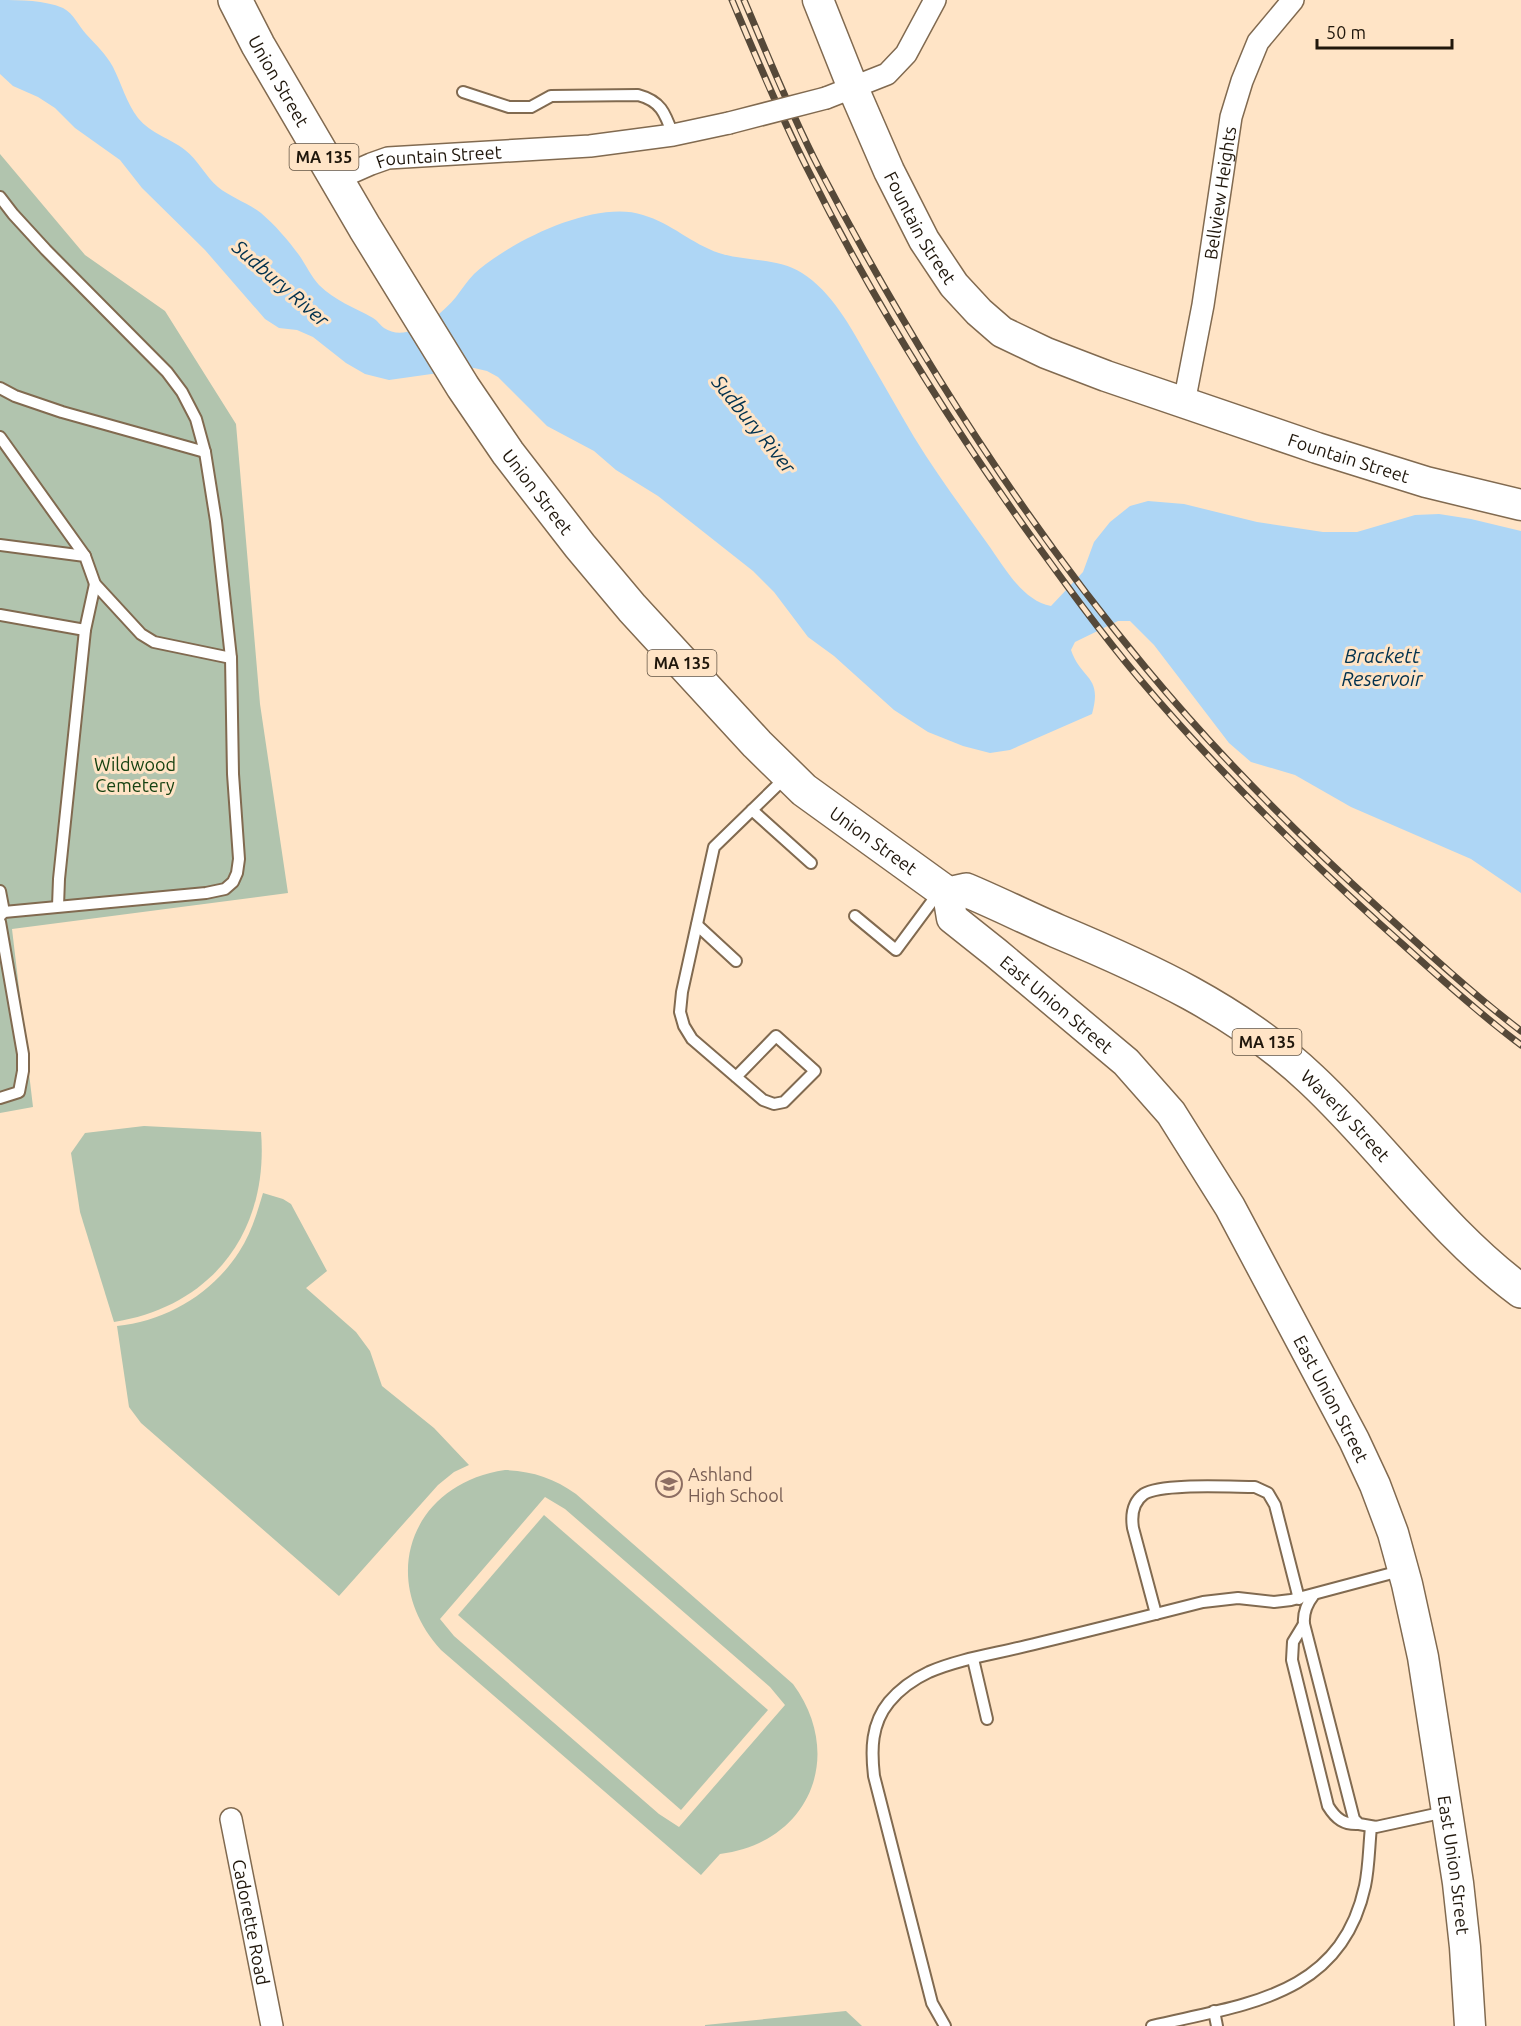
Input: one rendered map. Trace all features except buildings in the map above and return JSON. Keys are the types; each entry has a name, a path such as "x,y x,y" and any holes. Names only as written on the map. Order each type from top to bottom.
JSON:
{"main road":[{"name":"Union Street","path":"235,0 258,45 416,312 508,453 632,608 757,744 804,790 944,891"},
{"name":"Waverly Street","path":"944,891 966,890 1120,958 1194,994 1246,1027 1311,1079 1466,1247 1521,1291"}],"street":[{"path":"818,0 840,93 887,74 906,54 935,0"},
{"name":"Bellview Heights","path":"1184,402 1203,305 1231,117 1242,81 1258,42 1293,0"},
{"name":"Fountain Street","path":"338,179 388,158 590,146 673,135 729,123 840,93 889,171 924,240 954,285 979,312 1002,332 1023,343 1106,376 1317,448 1425,482 1521,505"},
{"name":"East Union Street","path":"944,891 952,918 1125,1062 1171,1113 1230,1207 1328,1389 1375,1485 1393,1533 1423,1657 1465,1947 1470,2026"},
{"name":"Cadorette Road","path":"231,1819 272,2026"}],"lane":[{"path":"463,92 509,107 531,106 551,96 638,95 651,98 665,112 673,135"},
{"path":"0,197 46,249 167,372 182,392 196,419 205,452 216,521 231,658 233,774 239,859 233,882 225,889 206,893 58,906 1,917"},
{"path":"0,388 15,396 73,415 205,452"},
{"path":"0,437 85,556 95,584 141,633 154,642 231,658"},
{"path":"0,545 85,556"},
{"path":"58,906 58,879 85,630 95,584"},
{"path":"0,615 85,630"},
{"path":"736,1077 776,1036 815,1071 784,1102 774,1104 763,1100 736,1077 692,1039 684,1026 680,1012 681,992 714,847 788,774"},
{"path":"752,810 812,863"},
{"path":"0,891 1,917 23,1054 19,1092 0,1098"},
{"path":"855,916 896,950 944,891"},
{"path":"697,925 736,961"},
{"path":"1156,1614 1133,1528 1132,1516 1136,1502 1143,1495 1160,1488 1255,1487 1263,1489 1275,1505 1299,1599"},
{"path":"945,2026 932,2003 874,1776 872,1748 876,1724 889,1701 905,1686 927,1673 973,1659 1221,1599 1274,1602 1299,1599 1403,1570"},
{"path":"1313,1596 1307,1603 1303,1615 1304,1624 1354,1819 1359,1824"},
{"path":"1304,1624 1293,1642 1292,1660 1328,1806 1340,1820 1350,1825 1359,1824 1371,1827 1447,1811"},
{"path":"973,1659 987,1719"},
{"path":"1152,2026 1282,1991 1309,1976 1334,1954 1346,1938 1363,1897 1371,1827"},
{"path":"1214,2011 1217,2026"}],"green space":[{"name":"Wildwood Cemetery","path":"0,154 85,255 165,311 236,424 260,704 288,893 12,929 33,1107 0,1113"},
{"path":"144,1126 261,1132 261,1168 255,1201 244,1231 228,1258 206,1281 180,1299 149,1313 114,1322 80,1212 71,1153 85,1133"},
{"path":"263,1193 291,1204 327,1271 306,1288 356,1332 370,1351 382,1386 434,1428 469,1465 454,1472 438,1485 339,1596 141,1423 129,1407 117,1326 153,1318 170,1311 201,1293 215,1281 243,1245"},
{"path":"505,1470 542,1476 568,1488 793,1684 809,1712 816,1739 817,1767 810,1792 796,1814 776,1833 751,1846 720,1854 701,1875 441,1650 421,1623 411,1594 408,1566 413,1539 426,1515 446,1494 472,1479","holes":["545,1497 565,1509 770,1687 785,1705 679,1827 659,1814 454,1636 440,1619"]},
{"path":"544,1515 768,1710 681,1810 458,1615"},
{"path":"846,2011 862,2026 705,2026 705,2025"}],"water":[{"name":"Brackett Reservoir","path":"0,0 40,2 67,10 110,62 130,106 143,123 185,150 218,187 256,209 266,218 299,255 316,282 325,291 393,332 413,330 433,319 450,304 474,274 508,249 554,226 601,213 623,212 643,215 719,253 782,264 802,273 822,290 839,310 922,450 1014,581 1022,590 1041,603 1051,606 1083,572 1094,542 1110,522 1130,506 1148,501 1184,504 1257,522 1323,532 1357,532 1415,515 1439,514 1521,531 1521,893 1471,859 1351,807 1295,775 1251,762 1229,743 1154,645 1130,621 1118,621 1075,642 1071,650 1075,660 1093,685 1095,701 1092,714 1010,750 990,753 963,746 928,732 894,710 834,656 808,637 774,592 753,571 658,496 616,470 594,451 547,426 498,377 474,368 389,380 365,374 346,363 313,337 297,330 279,328 265,319 205,250 142,188 120,160 75,128 55,108 38,97 13,86 0,74"}],"railway":[{"path":"732,0 768,86 798,149 858,266 885,313 971,450 1084,609 1166,710 1254,804 1380,924 1521,1045"},
{"path":"744,0 809,148 891,299 929,363 1010,488 1098,609 1172,699 1289,823 1433,957 1521,1031"}],"place":[{"name":"Ashland High School","path":"669,1484"}],"water label":[{"name":"Sudbury River","path":"281,283"},
{"name":"Sudbury River","path":"754,424"}]}
